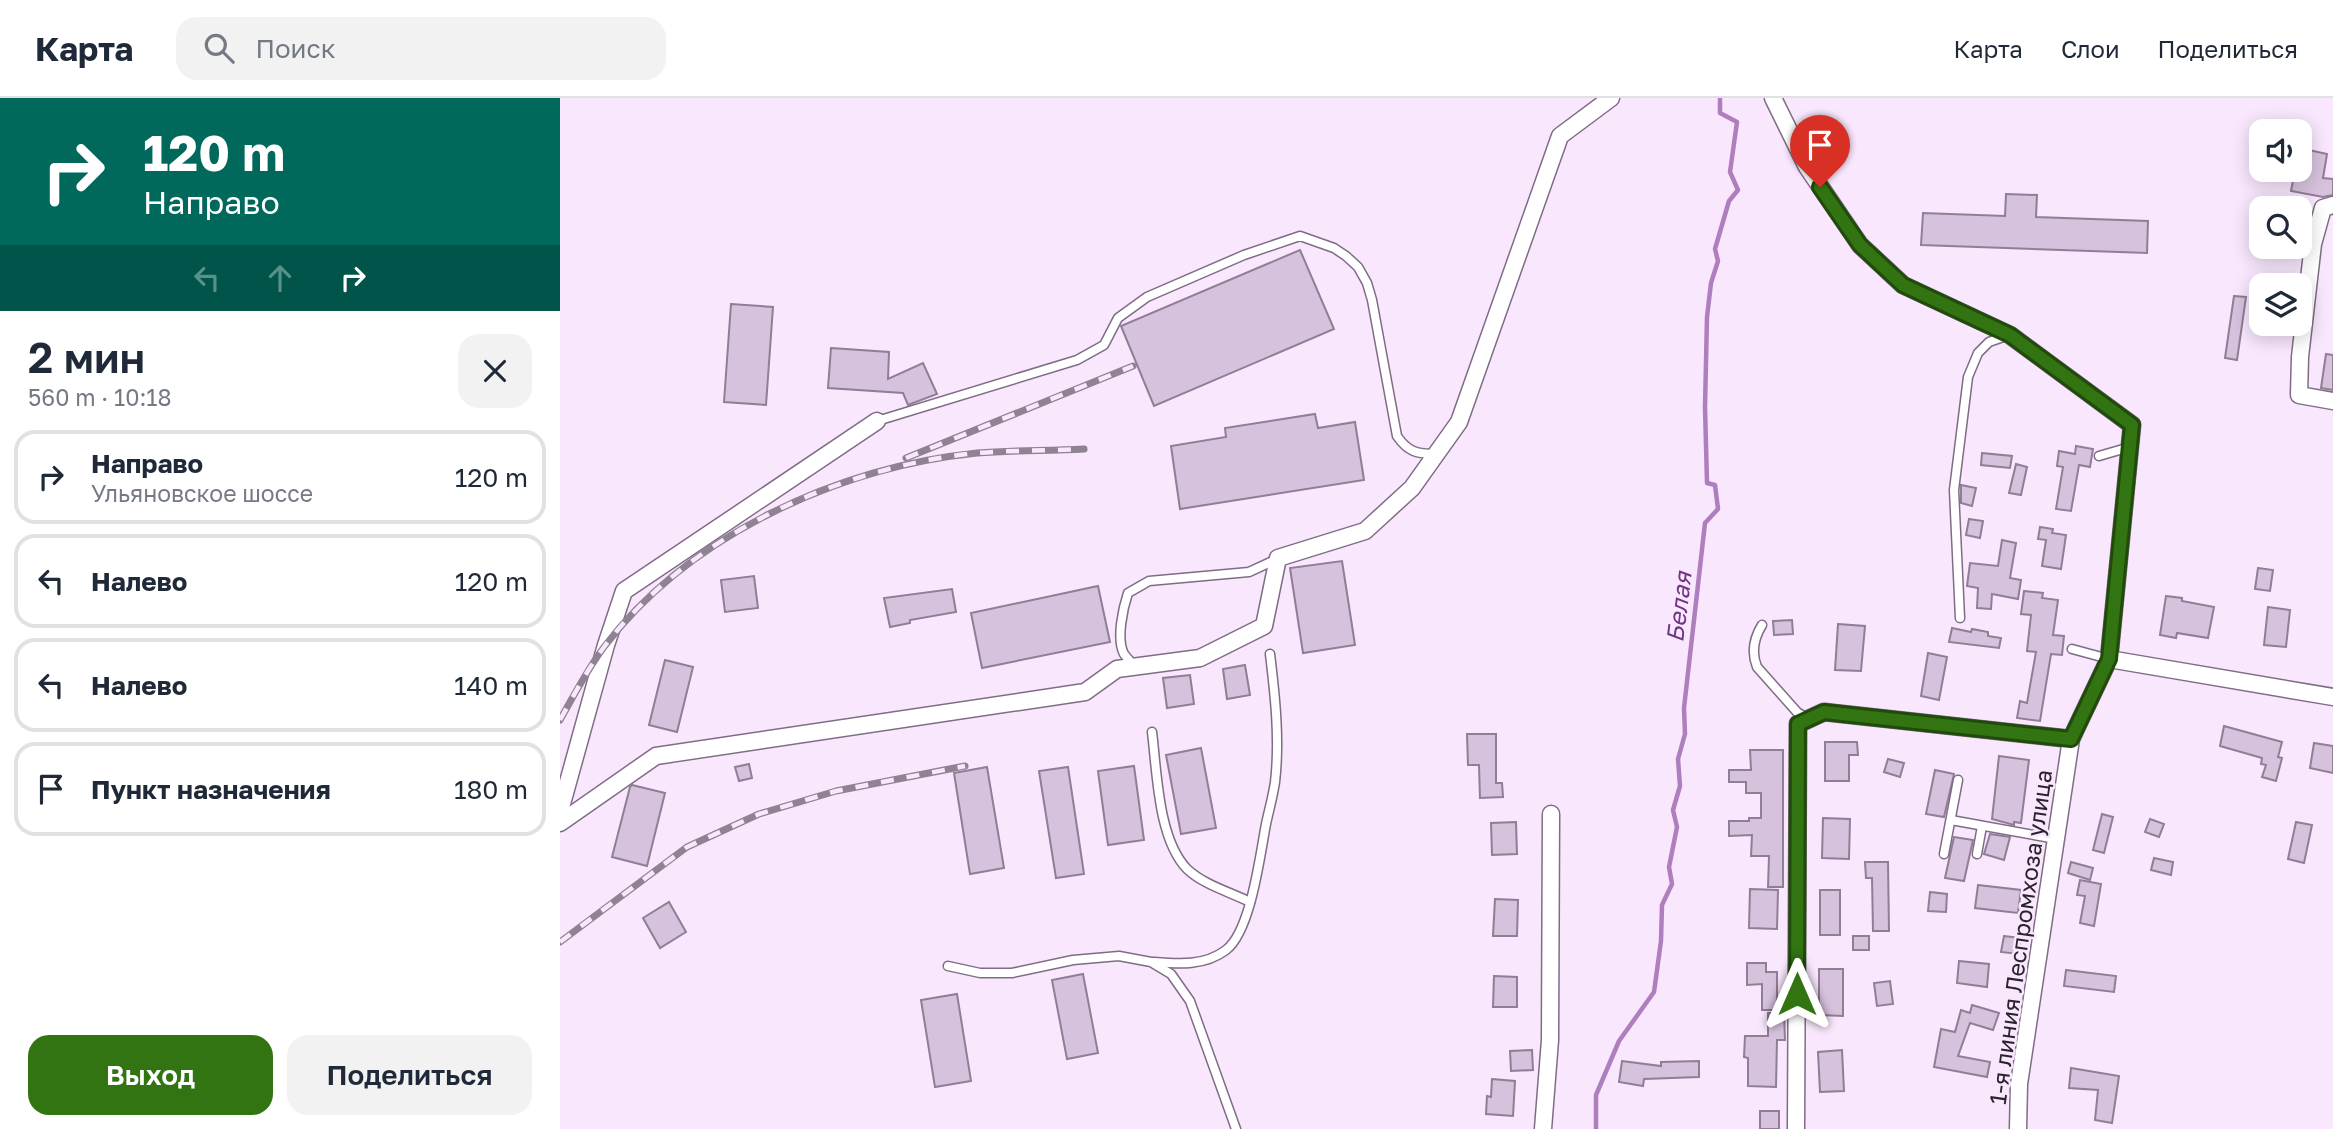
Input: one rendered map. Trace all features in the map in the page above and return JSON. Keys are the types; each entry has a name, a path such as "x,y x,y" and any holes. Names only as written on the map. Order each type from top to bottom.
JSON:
{"street":[{"path":"560,823 656,756 1086,692 1117,669 1200,658 1264,626 1279,558 1365,531 1412,488 1459,422 1560,136 1611,98"},
{"path":"1773,98 1807,167 1860,245 1903,285 2010,335"},
{"path":"2333,205 2323,208 2313,244 2300,358 2299,396 2333,401"},
{"name":"1-я линия Леспромхоза улица","path":"2010,335 2132,425 2109,659 2071,739 2019,1084 2018,1129"},
{"path":"560,811 606,645 624,592 877,421"},
{"path":"2109,659 2333,696"},
{"path":"1796,1129 1798,724 1824,712 2071,739"},
{"path":"1543,1129 1550,1040 1551,814"}],"lane":[{"path":"877,421 1077,360 1104,345 1118,318 1147,297 1244,255 1300,236 1334,248 1358,267 1372,300 1397,436 1406,449 1418,454 1436,454"},
{"path":"1960,618 1954,490 1968,377 1978,353 1989,342 2010,335"},
{"path":"2099,456 2130,447"},
{"path":"1135,667 1123,652 1121,638 1122,610 1128,593 1149,580 1248,572 1279,558"},
{"path":"1762,625 1756,634 1754,645 1757,667 1797,712 1808,719"},
{"path":"2072,649 2109,659"},
{"path":"948,966 980,972 1012,973 1073,960 1119,956 1151,962 1194,964 1229,949 1242,927 1250,902 1275,782 1276,737 1270,654"},
{"path":"1152,732 1161,806 1172,846 1187,868 1205,882 1250,902"},
{"path":"1944,853 1958,780"},
{"path":"1951,820 2056,839"},
{"path":"1977,853 1982,826"},
{"path":"1151,962 1171,974 1189,1001 1236,1129"}],"building":[{"path":"2312,151 2327,154 2323,178 2333,179 2333,195 2323,197 2291,191 2293,182 2312,182"},
{"path":"2006,194 2037,195 2036,217 2148,221 2147,253 1921,245 1923,213 2005,216"},
{"path":"1300,250 1334,329 1154,406 1121,326"},
{"path":"2234,296 2246,297 2237,360 2225,358"},
{"path":"731,304 773,307 766,405 724,402"},
{"path":"831,348 889,352 888,379 923,363 937,394 908,405 903,393 828,388"},
{"path":"2326,354 2333,355 2333,390 2321,388"},
{"path":"1315,414 1318,428 1355,422 1364,480 1180,509 1171,446 1226,437 1225,428"},
{"path":"2076,446 2093,449 2090,467 2079,465 2071,511 2056,509 2063,467 2057,466 2059,451 2075,454"},
{"path":"1982,453 2012,456 2010,468 1981,465"},
{"path":"2016,464 2027,467 2021,495 2009,493"},
{"path":"1961,485 1976,488 1972,506 1961,503"},
{"path":"1969,519 1983,521 1980,538 1966,535"},
{"path":"2040,527 2053,529 2052,533 2066,535 2061,569 2042,566 2046,540 2038,539"},
{"path":"2002,540 2016,543 2010,578 2021,580 2018,599 1992,594 1991,609 1977,608 1978,588 1967,586 1970,563 1998,566"},
{"path":"1342,561 1355,645 1303,653 1290,568"},
{"path":"2258,568 2273,570 2270,591 2255,589"},
{"path":"754,576 758,608 725,612 721,580"},
{"path":"1098,586 1110,642 982,668 971,613"},
{"path":"952,589 956,612 910,620 910,623 890,627 884,598"},
{"path":"2024,591 2043,593 2042,598 2058,600 2053,635 2064,636 2062,655 2051,654 2040,721 2017,718 2020,701 2027,703 2036,652 2027,651 2031,615 2021,614"},
{"path":"2166,596 2214,607 2208,638 2177,633 2176,638 2160,635"},
{"path":"2268,607 2290,610 2286,647 2264,645"},
{"path":"1792,620 1793,634 1774,635 1773,621"},
{"path":"1838,624 1865,626 1861,671 1835,670"},
{"path":"1952,628 1988,632 1988,636 2001,638 1999,648 1949,642"},
{"path":"1928,653 1947,657 1939,700 1921,696"},
{"path":"665,660 693,667 677,732 649,725"},
{"path":"1245,665 1250,695 1227,699 1223,669"},
{"path":"1190,675 1194,704 1167,708 1163,678"},
{"path":"2224,726 2282,742 2278,757 2282,758 2276,781 2262,777 2266,765 2261,764 2262,758 2220,746"},
{"path":"1467,734 1496,734 1496,783 1502,783 1503,797 1480,798 1479,765 1468,765"},
{"path":"1825,742 1857,742 1858,755 1849,755 1849,781 1825,781"},
{"path":"2314,743 2333,746 2333,773 2310,768"},
{"path":"1201,748 1216,828 1181,834 1166,755"},
{"path":"1750,750 1783,750 1783,887 1768,887 1769,856 1751,856 1752,835 1729,836 1729,821 1761,818 1761,793 1746,793 1746,782 1729,782 1729,770 1751,770"},
{"path":"1999,756 2029,760 2021,823 2014,822 2014,825 1992,819"},
{"path":"1888,759 1904,763 1900,777 1884,772"},
{"path":"749,764 752,778 739,781 735,767"},
{"path":"1134,766 1144,840 1108,845 1098,771"},
{"path":"987,767 1004,868 970,874 954,773"},
{"path":"1068,767 1084,874 1056,878 1039,771"},
{"path":"1935,770 1954,774 1944,817 1926,814"},
{"path":"632,785 665,793 647,866 612,857"},
{"path":"2102,814 2113,817 2104,853 2093,850"},
{"path":"1823,818 1850,819 1849,859 1822,858"},
{"path":"2150,819 2164,824 2159,837 2145,832"},
{"path":"1516,822 1517,854 1492,855 1491,823"},
{"path":"2296,822 2312,825 2304,863 2288,859"},
{"path":"1990,834 2010,837 2004,860 1984,854"},
{"path":"1954,837 1973,840 1964,881 1945,878"},
{"path":"2154,858 2173,862 2171,875 2151,870"},
{"path":"1865,862 1888,862 1889,931 1873,931 1872,878 1866,878"},
{"path":"2071,862 2093,868 2090,880 2068,873"},
{"path":"2080,880 2101,884 2094,926 2080,923 2085,896 2077,895"},
{"path":"1978,885 2021,890 2018,913 1975,908"},
{"path":"1750,889 1778,890 1777,929 1749,928"},
{"path":"1820,890 1840,890 1840,935 1820,935"},
{"path":"1930,892 1947,894 1946,912 1928,911"},
{"path":"1495,899 1518,900 1517,936 1493,936"},
{"path":"669,902 686,932 660,948 643,918"},
{"path":"1853,936 1869,936 1869,950 1853,950"},
{"path":"2004,936 2021,938 2018,954 2001,952"},
{"path":"1959,961 1989,964 1987,987 1957,983"},
{"path":"1747,963 1766,963 1766,972 1777,972 1777,1010 1762,1010 1762,984 1747,985"},
{"path":"1819,969 1843,969 1843,1016 1819,1015"},
{"path":"2066,970 2116,976 2114,992 2064,986"},
{"path":"1083,974 1098,1053 1067,1059 1052,980"},
{"path":"1494,976 1517,977 1517,1007 1493,1007"},
{"path":"1890,981 1893,1004 1877,1006 1874,983"},
{"path":"957,994 971,1081 935,1087 921,1000"},
{"path":"1972,1005 1999,1013 1993,1030 1970,1023 1958,1056 1990,1062 1987,1077 1934,1067 1941,1029 1955,1032 1961,1010 1970,1013"},
{"path":"1768,1013 1784,1013 1785,1040 1777,1040 1776,1087 1748,1086 1748,1058 1744,1057 1745,1036 1768,1036"},
{"path":"1532,1050 1533,1070 1511,1071 1510,1051"},
{"path":"1842,1050 1844,1091 1820,1092 1818,1052"},
{"path":"1622,1061 1661,1066 1661,1062 1699,1061 1699,1077 1644,1079 1643,1086 1619,1082"},
{"path":"2071,1068 2119,1076 2112,1123 2095,1120 2098,1090 2069,1088"},
{"path":"1492,1079 1515,1081 1513,1116 1486,1114"},
{"path":"1760,1111 1779,1111 1779,1129 1760,1129"}],"waterway":[{"name":"Белая","path":"1596,1129 1596,1095 1619,1041 1654,992 1661,941 1662,905 1672,884 1669,867 1677,827 1673,810 1680,786 1678,759 1685,734 1684,708 1705,523 1718,509 1715,485 1707,483 1707,317 1711,283 1718,261 1715,249 1729,201 1738,190 1730,172 1737,122 1720,113 1720,98"}],"railway":[{"path":"906,458 1133,366"},
{"path":"560,720 604,647 639,607 679,571 723,540 771,513 872,473 925,461 977,453 1084,449"},
{"path":"560,942 687,847 759,814 836,791 965,766"}],"route":[{"path":"1797,994 1798,724 1824,712 2071,739 2109,659 2132,425 2010,335 1903,285 1860,245 1820,187"}]}
